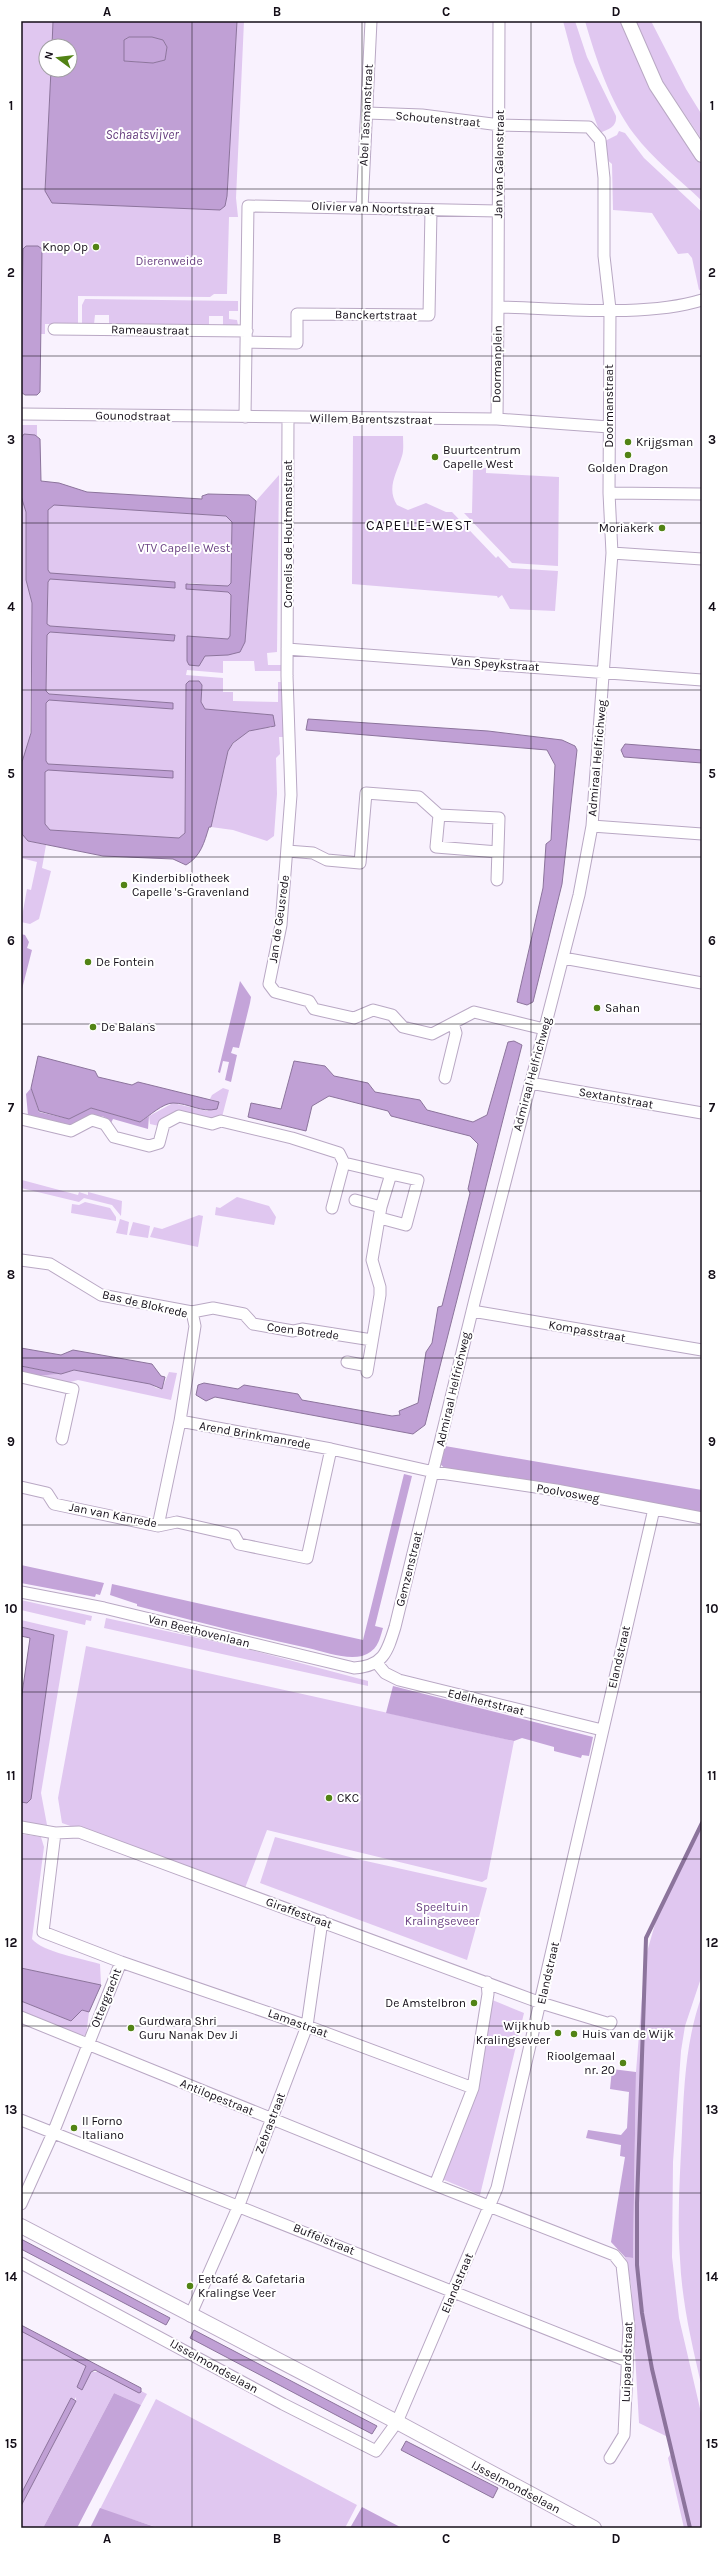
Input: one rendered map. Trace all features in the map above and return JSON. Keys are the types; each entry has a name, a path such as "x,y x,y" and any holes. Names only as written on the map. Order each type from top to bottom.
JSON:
{"street":[{"name":"Abel Tasmanstraat","path":"362,208 371,21"},
{"name":"Jan van Galenstraat","path":"498,307 500,125 499,21"},
{"path":"628,21 656,85 702,155"},
{"name":"Schoutenstraat","path":"367,113 422,116 500,125 589,127 600,140"},
{"name":"Doormanstraat","path":"600,140 604,178 604,256 610,309 609,493 612,553 604,673"},
{"name":"Olivier van Noortstraat","path":"246,331 248,206 348,206 362,208 498,211"},
{"name":"Banckertstraat","path":"246,342 297,343 297,314 429,315 431,210"},
{"path":"498,307 628,310 691,303 702,300"},
{"name":"Doormanplein","path":"498,307 497,419 609,427"},
{"name":"Rameaustraat","path":"54,328 246,331"},
{"path":"245,417 246,331"},
{"name":"Gounodstraat","path":"21,414 245,417"},
{"name":"Willem Barentszstraat","path":"245,417 497,419"},
{"name":"Cornelis de Houtmanstraat","path":"288,418 288,649"},
{"path":"609,493 702,494"},
{"path":"612,553 702,559"},
{"name":"Van Speykstraat","path":"288,649 702,680"},
{"name":"Jan de Geusrede","path":"288,649 291,795 281,925 269,984 275,992 309,1001 314,1009 350,1018 370,1010 392,1015 403,1027 432,1034 470,1013 477,1012 544,1029"},
{"name":"Admiraal Helfrichweg","path":"434,1472 472,1311 579,895 592,826 604,673"},
{"path":"287,851 313,853 327,860 360,862 366,794 419,797 439,815 499,818 497,880"},
{"path":"439,815 436,847 498,852"},
{"path":"592,826 702,834"},
{"path":"563,958 702,983"},
{"path":"444,1078 456,1033 452,1023"},
{"name":"Sextantstraat","path":"530,1083 702,1113"},
{"path":"21,1119 71,1131 92,1120 105,1124 114,1137 149,1146 159,1143 164,1124 179,1116 212,1124 221,1121 292,1138 339,1154 344,1163 332,1208"},
{"path":"344,1163 418,1180 406,1225 380,1218"},
{"path":"346,1362 367,1369 380,1287 372,1260 381,1207 390,1174"},
{"path":"355,1200 381,1207"},
{"name":"Bas de Blokrede","path":"21,1260 50,1264 101,1295 192,1312 195,1326 180,1421"},
{"name":"Coen Botrede","path":"192,1312 213,1308 244,1314 253,1324 293,1331 302,1329 372,1340"},
{"name":"Kompasstraat","path":"472,1311 702,1350"},
{"path":"21,1377 74,1389 62,1439"},
{"path":"158,1526 180,1421"},
{"name":"Arend Brinkmanrede","path":"180,1421 331,1449 434,1472"},
{"name":"Jan van Kanrede","path":"21,1487 47,1493 54,1504 158,1526 181,1523 234,1535 239,1544 307,1558 331,1449"},
{"name":"Poolvosweg","path":"434,1472 556,1490 702,1518"},
{"name":"Gemzenstraat","path":"376,1662 388,1649 395,1628 434,1472"},
{"name":"Elandstraat","path":"397,2422 455,2291 497,2188 654,1509"},
{"name":"Van Beethovenlaan","path":"21,1592 104,1608 354,1668 376,1662"},
{"name":"Edelhertstraat","path":"376,1662 385,1673 400,1680 602,1730"},
{"name":"Giraffestraat","path":"21,1827 55,1833 79,1832 541,2003 610,2024 611,2022"},
{"name":"Ottergracht","path":"21,2204 53,2133 121,1962 43,1932 55,1833"},
{"name":"Zebrastraat","path":"190,2316 239,2205 306,2026 322,1921"},
{"name":"Lamastraat","path":"121,1962 306,2026 473,2088"},
{"path":"435,2185 473,2088 488,1994 487,1982"},
{"path":"21,2017 88,2045"},
{"name":"Antilopestraat","path":"88,2045 435,2185 489,2205"},
{"name":"Buffelstraat","path":"21,2120 239,2205 627,2360"},
{"name":"Luipaardstraat","path":"489,2205 606,2252 619,2259 629,2327 624,2435 610,2458"},
{"name":"IJsselmondselaan","path":"21,2226 190,2316 397,2422 594,2528"},
{"name":"IJsselmondselaan","path":"21,2263 283,2404 376,2451 397,2422"}],"green space":[{"name":"Dierenweide","path":"21,21 53,21 52,38 38,38 38,78 51,78 45,191 225,206 227,196 237,21 244,21 236,198 238,217 229,217 227,294 214,294 210,297 78,296 78,324 45,324 45,334 41,334 42,249 23,249 21,392"},
{"path":"563,21 575,21 587,57 616,116 614,125 600,133 574,62"},
{"path":"585,21 622,21 638,62 653,90 702,164 702,201 649,152 625,122 605,80"},
{"path":"635,21 651,21 686,89 702,115 702,140 658,74"},
{"path":"619,131 625,133 644,158 702,212 702,289 699,290 692,258 688,253 678,254 652,213 613,210 612,164 605,158 601,143 617,135"},
{"path":"85,299 238,301 238,311 229,311 229,319 237,320 238,325 223,325 223,316 209,316 209,325 109,324 109,315 95,315 94,324 82,324 82,305"},
{"path":"21,425 37,425 37,437 35,435 21,464"},
{"path":"353,436 403,436 403,454 395,474 392,487 392,493 397,505 408,510 426,503 446,512 452,512 496,558 498,556 509,568 558,571 555,611 510,609 502,595 498,598 497,596 352,584"},
{"path":"473,468 486,468 486,473 559,477 558,566 512,563 464,513 472,513"},
{"name":"VTV Capelle West","path":"279,475 277,652 267,653 268,665 281,665 282,671 255,671 254,661 223,661 223,673 187,670 186,675 223,678 223,692 233,692 233,701 278,702 278,682 282,682 284,737 279,737 280,754 276,758 277,794 274,836 267,841 233,830 211,827 228,751 241,736 246,733 258,729 271,728 273,715 205,709 201,702 202,685 190,681 186,684 185,833 179,838 50,830 45,824 45,772 48,769 172,777 172,771 48,764 46,761 46,703 49,700 173,709 173,703 49,694 46,691 47,635 50,632 174,640 175,635 50,626 47,624 48,582 50,579 175,582 50,574 48,571 48,510 54,505 226,516 232,522 231,583 228,586 188,583 186,589 228,592 231,595 230,636 228,639 187,636 202,659 205,656 228,655 245,642 256,501"},
{"path":"21,496 26,512 26,580 32,603 28,841 46,845 42,868 51,871 39,919 30,924 21,922 27,889 31,890 37,862 21,858"},
{"path":"223,1088 229,1090 222,1117 212,1120 175,1111 161,1119 159,1126 150,1124 149,1116 173,1103 207,1111 219,1102 210,1099 212,1095"},
{"path":"22,1180 78,1195 79,1192 88,1195 88,1192 122,1201 121,1216 112,1205 84,1198 79,1202 21,1188"},
{"path":"237,1197 269,1206 276,1217 274,1225 215,1215 216,1207 220,1208"},
{"path":"85,1202 110,1208 116,1217 116,1221 71,1213 72,1204 79,1205"},
{"path":"199,1215 203,1216 198,1247 150,1237 154,1227 162,1229"},
{"path":"120,1219 129,1222 127,1235 116,1233"},
{"path":"133,1222 150,1226 148,1238 129,1235"},
{"path":"74,1370 151,1384 156,1388 162,1389 169,1372 177,1373 171,1400 78,1380 66,1383 33,1376 61,1374"},
{"path":"21,1600 92,1616 91,1621 86,1620 85,1625 21,1610"},
{"path":"106,1618 240,1647 368,1681 368,1686 104,1628"},
{"path":"21,1620 68,1631 41,1793 47,1825 21,1822 21,1803 27,1803 54,1635 21,1627"},
{"path":"86,1646 514,1741 487,1879 482,1882 267,1830 245,1888 62,1823 58,1798"},
{"path":"702,1819 702,1975 685,2026 681,2051 673,2162 672,2257 679,2318 702,2417 702,2528 684,2528 668,2458 672,2452 670,2438 639,2423 631,2284 625,2257 633,2258 636,2072 645,1959 657,1917"},
{"path":"21,1834 41,1837 44,1847 32,1939 37,1944 45,1948 100,1964 101,1985 21,1968"},
{"name":"Speeltuin Kralingseveer","path":"275,1837 357,1859 487,1888 467,1960 260,1883"},
{"path":"702,1995 702,2388 685,2308 681,2275 679,2227 685,2080 692,2028"},
{"path":"490,1999 524,2013 480,2195 442,2179 476,2090"},
{"path":"21,2001 71,2021 82,2010 89,2012 86,2036 21,2018"},
{"path":"21,2328 92,2365 91,2372 104,2372 147,2394 141,2405 114,2393 43,2528 21,2528 21,2506 76,2401 76,2397 21,2500"},
{"path":"156,2399 357,2505 345,2528 159,2528 100,2509"}],"shaded area":[{"path":"129,37 154,37 163,40 167,47 165,60 153,63 124,61 124,40"},
{"path":"21,934 25,935 29,942 27,948 32,950 21,993"},
{"path":"240,981 251,997 239,1048 233,1047 231,1053 237,1055 231,1082 225,1080 229,1062 223,1061 220,1073 218,1072"},
{"path":"31,1088 39,1112 69,1119 91,1108 140,1122 149,1116 148,1129 113,1119 111,1123 106,1118 101,1116 96,1116 74,1125 68,1125 28,1115 26,1094"},
{"path":"21,1366 61,1374 33,1376 21,1373"},
{"path":"445,1446 702,1490 702,1512 448,1471 440,1464"},
{"path":"404,1474 412,1476 375,1626 383,1628 377,1645 367,1654 356,1657 335,1655 137,1606 137,1604 110,1595 112,1584 363,1640"},
{"path":"21,1565 104,1583 100,1595 96,1594 95,1597 21,1583"},
{"path":"393,1686 593,1737 589,1756 582,1755 581,1758 554,1751 554,1747 522,1738 514,1741 386,1713"},
{"path":"612,2069 636,2072 633,2258 625,2257 611,2242 625,2157 620,2156 621,2145 586,2138 588,2130 621,2135 627,2128 629,2092 610,2089"},
{"path":"114,2393 141,2405 77,2528 43,2528"},
{"path":"362,2507 402,2528 350,2528"},
{"path":"100,2508 158,2528 90,2528"}],"water":[{"name":"Schaatsvijver","path":"53,21 237,21 227,196 225,206 220,210 52,203 45,191 51,78 78,78 78,38 52,38","holes":["129,37 152,37 163,40 167,47 165,60 153,63 124,61 124,40"]},
{"path":"26,246 38,246 42,249 40,392 37,395 25,395 21,392 23,249"},
{"path":"24,434 35,435 40,439 41,481 59,483 87,492 202,499 202,496 208,494 249,495 256,501 245,642 240,652 228,655 205,656 199,666 189,665 187,661 187,636 228,639 230,636 231,595 228,592 186,589 186,584 228,586 231,583 232,522 226,516 54,505 48,510 48,570 50,573 175,582 175,588 50,579 48,582 47,624 50,626 175,635 174,641 50,632 47,635 46,691 49,694 173,703 173,709 49,700 46,703 46,761 48,764 173,771 173,778 48,770 45,772 45,824 50,830 179,838 185,833 186,684 189,681 199,681 202,685 201,702 205,709 273,715 275,726 249,731 233,743 228,751 211,827 209,827 199,853 186,865 173,859 103,856 28,841 22,834 22,762 31,733 32,603 26,580 26,512 21,496 21,438"},
{"path":"308,719 488,731 562,740 575,746 577,750 562,884 533,1002 527,1005 517,1002 543,888 546,844 551,840 555,765 547,750 306,730"},
{"path":"625,744 702,750 702,763 624,757 621,750"},
{"path":"514,1041 522,1045 425,1425 413,1434 215,1397 206,1401 196,1395 198,1385 204,1383 238,1389 244,1385 298,1394 302,1400 392,1416 400,1415 399,1411 418,1403 426,1352 432,1343 438,1307 442,1306 470,1193 468,1189 478,1144 470,1136 391,1116 388,1111 329,1096 312,1106 306,1131 248,1117 251,1103 281,1109 294,1061 325,1066 334,1076 368,1083 375,1092 420,1100 427,1110 473,1122 487,1115 508,1042"},
{"path":"38,1056 95,1071 98,1077 132,1085 138,1082 219,1102 217,1109 211,1110 200,1109 179,1103 165,1105 140,1122 91,1108 69,1119 39,1111 31,1088"},
{"path":"21,1348 61,1355 73,1350 152,1364 161,1376 165,1377 162,1389 150,1384 74,1370 61,1374 21,1366"},
{"path":"21,1627 54,1635 31,1799 27,1803 21,1802 21,1701 30,1638 21,1636"},
{"path":"21,1968 101,1985 89,2012 82,2010 71,2021 21,2001"},
{"path":"21,2239 170,2318 166,2325 21,2249"},
{"path":"21,2325 141,2388 141,2392 139,2393 95,2370 91,2372 82,2390 77,2387 86,2366 21,2331"},
{"path":"194,2330 377,2426 372,2434 190,2338"},
{"path":"71,2398 76,2401 21,2506 21,2494"},
{"path":"406,2441 498,2488 493,2498 401,2450"}],"waterway":[{"path":"690,2528 652,2369 642,2313 637,2265 637,2203 646,1938 702,1823"}],"place":[{"name":"Knop Op","path":"96,247"},
{"name":"Krijgsman","path":"628,442"},
{"name":"Golden Dragon","path":"628,455"},
{"name":"Buurtcentrum Capelle West","path":"435,457"},
{"name":"Moriakerk","path":"662,528"},
{"name":"Kinderbibliotheek Capelle 's-Gravenland","path":"124,885"},
{"name":"De Fontein","path":"88,962"},
{"name":"Sahan","path":"597,1008"},
{"name":"De Balans","path":"93,1027"},
{"name":"CKC","path":"329,1798"},
{"name":"De Amstelbron","path":"474,2003"},
{"name":"Gurdwara Shri Guru Nanak Dev Ji","path":"131,2028"},
{"name":"Wijkhub Kralingseveer","path":"558,2033"},
{"name":"Huis van de Wijk","path":"574,2034"},
{"name":"Rioolgemaal nr. 20","path":"623,2063"},
{"name":"Il Forno Italiano","path":"74,2128"},
{"name":"Eetcafé & Cafetaria Kralingse Veer","path":"190,2286"}],"district":[{"name":"CAPELLE-WEST","path":"419,525"}]}
